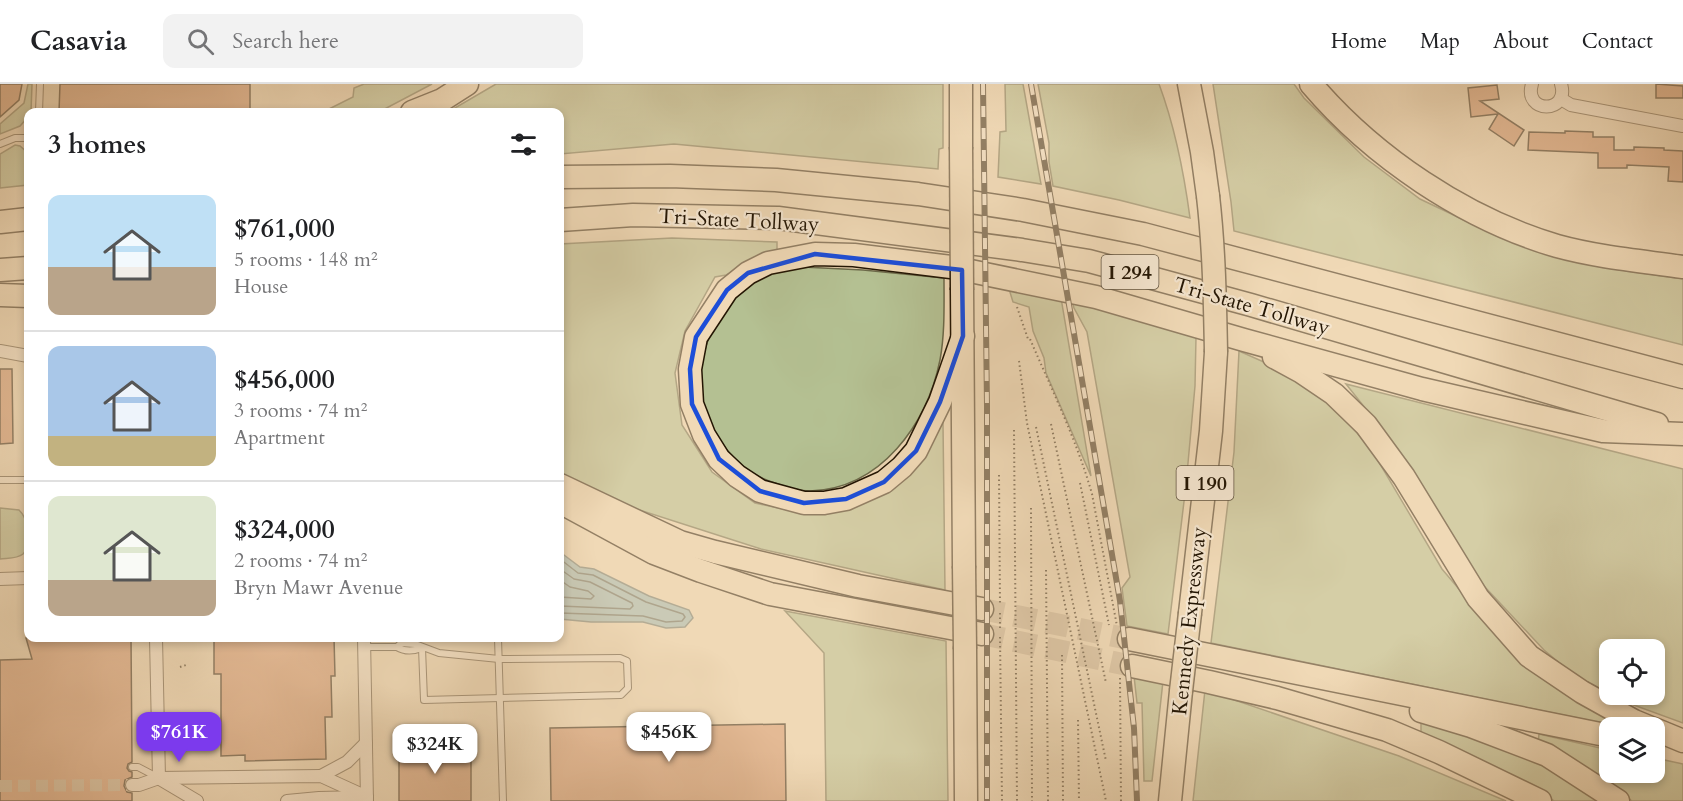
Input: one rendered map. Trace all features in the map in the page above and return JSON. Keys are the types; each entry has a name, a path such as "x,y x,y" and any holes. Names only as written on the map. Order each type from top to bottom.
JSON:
{"highway":[{"path":"422,108 442,100 467,84"},
{"path":"962,84 966,801"},
{"path":"1179,84 1202,152"},
{"name":"Kennedy Expressway","path":"1170,801 1210,431 1216,352 1215,276 1208,196 1189,84"},
{"path":"1311,84 1377,149 1434,189 1494,222 1557,246 1610,257 1683,267"},
{"name":"Tri-State Tollway","path":"564,177 670,176 776,180 918,194 1023,210 1143,234 1683,376"},
{"name":"Tri-State Tollway","path":"564,220 633,215 778,218 1089,261 1251,305 1683,433"},
{"path":"0,222 24,219"},
{"path":"963,336 940,402 916,451 884,482 846,499 825,503 804,503 760,490 737,476 719,459 704,435 692,404 690,369 696,337 727,290 747,273 768,263 815,254 854,255 962,270 1096,297 1422,388 1604,431 1683,433"},
{"path":"0,270 24,268"},
{"path":"0,295 24,297"},
{"path":"1244,340 1300,371 1334,394 1366,425 1404,477 1478,598 1529,656 1582,692 1627,717"},
{"path":"564,487 680,542 858,586 982,609"},
{"path":"564,503 654,553 770,594 982,634"},
{"path":"1123,637 1599,734"},
{"path":"1128,672 1209,682 1277,698 1387,730 1439,752 1540,801"},
{"path":"1356,684 1412,708 1471,726 1547,755 1617,801"},
{"path":"957,801 956,737 965,688"},
{"path":"1665,733 1683,741"},
{"path":"1665,746 1683,749"}],"street":[{"path":"1532,84 1530,93 1532,98 1544,107 1553,106 1560,99 1561,84"},
{"path":"1560,99 1571,105 1683,126"},
{"path":"0,351 24,355"},
{"path":"0,579 24,578"},
{"path":"156,642 159,778"},
{"path":"364,642 367,799"},
{"path":"321,776 347,762 366,743"},
{"path":"132,785 159,778 321,776 367,799"},
{"path":"159,778 196,801"},
{"path":"286,801 319,798 367,799"}],"lane":[{"path":"39,108 40,84"},
{"path":"0,144 15,138 24,138"},
{"path":"0,480 24,480"},
{"path":"364,642 398,647 402,650 422,648 439,653 499,659 620,658 627,661 628,688 621,695 424,700 422,648"},
{"path":"498,642 503,801"},
{"path":"132,767 138,767 159,778"}],"path":[{"path":"1017,307 1028,339 1030,339 1088,477 1123,637"},
{"path":"1019,361 1028,423 1106,801"},
{"path":"1051,424 1106,683"},
{"path":"1036,427 1106,761"},
{"path":"1014,430 1017,801"},
{"path":"999,475 1002,801"},
{"path":"1080,483 1109,625"},
{"path":"1030,508 1032,801"},
{"path":"1046,570 1048,801"},
{"path":"1062,655 1063,801"},
{"path":"180,667 186,665"},
{"path":"1121,801 1119,678 1128,672"},
{"path":"1078,720 1079,801"}],"highlighted area":[{"path":"815,254 962,270 963,336 940,402 916,451 884,482 846,499 804,503 760,491 719,459 692,404 690,369 696,337 727,290 748,273"}],"green space":[{"path":"28,84 32,84 31,108 24,108 24,122 20,126 0,134 0,124 24,103"},
{"path":"364,84 432,84 387,108 331,108 353,97 354,88"},
{"path":"496,84 943,84 943,148 939,149 938,169 674,144 564,154 564,108 455,108"},
{"path":"1005,84 1023,84 1041,184 998,177 1000,132 1006,131"},
{"path":"1038,84 1159,84 1178,150 1190,218 1053,186 1049,143"},
{"path":"1213,84 1294,84 1304,98 1364,157 1420,199 1504,239 1600,267 1683,279 1683,345 1234,231"},
{"path":"15,145 24,150 24,185 0,188 0,154"},
{"path":"672,238 777,242 777,250 726,275 715,277 685,331 675,373 682,425 712,472 755,503 788,510 820,511 924,450 943,423 945,590 761,549 627,506 564,475 564,244"},
{"path":"803,267 944,278 940,360 934,384 912,429 897,449 879,466 858,479 835,487 810,491 766,480 737,461 727,450 711,424 705,411 701,384 701,370 708,340 717,320 731,302 748,286 768,275"},
{"path":"1009,289 1061,298 1091,476 1046,373 1044,358 1033,331 1029,307 1013,302"},
{"path":"1072,301 1196,337 1195,386 1186,485 1168,634 1127,626 1122,588 1130,577 1087,332"},
{"path":"1239,351 1293,375 1327,400 1370,447 1442,569 1513,653 1614,717 1599,717 1599,722 1211,643 1234,452"},
{"path":"1346,384 1683,469 1683,723 1634,705 1665,705 1665,639 1599,639 1599,688 1575,676 1544,650 1484,586 1385,433"},
{"path":"0,508 19,510 24,517 24,553 18,557 0,559"},
{"path":"785,611 946,641 948,801 826,801 824,653"},
{"path":"1134,676 1163,681 1152,781 1144,781 1142,703 1137,703"},
{"path":"1205,690 1399,756 1506,801 1193,801"},
{"path":"1421,720 1515,753 1561,775 1603,801 1554,801 1421,733"},
{"path":"1539,734 1599,748 1599,776 1538,743"},
{"path":"1665,760 1683,764 1683,801 1632,801 1609,783 1665,783"}],"water":[{"path":"564,555 580,567 594,569 649,596 689,610 693,618 685,627 666,628 643,622 564,619"}],"building":[{"path":"0,84 22,84 19,100 0,117"},
{"path":"60,84 250,84 250,108 59,108"},
{"path":"1656,84 1683,86 1683,98 1656,98"},
{"path":"1497,85 1499,99 1480,101 1524,130 1514,146 1489,129 1498,114 1471,117 1468,88"},
{"path":"1565,131 1593,132 1593,137 1614,137 1614,150 1634,150 1634,147 1683,151 1683,182 1668,181 1669,167 1627,165 1627,168 1598,168 1598,153 1528,150 1529,132 1565,133"},
{"path":"0,369 12,369 13,443 0,444"},
{"path":"27,642 131,642 132,762 127,768 132,772 132,777 125,780 124,786 127,792 132,793 132,801 0,801 0,660 32,659"},
{"path":"214,642 334,642 335,676 331,676 332,717 325,717 326,759 245,761 245,755 221,756 221,674 214,674"},
{"path":"785,724 786,801 551,801 550,728"},
{"path":"471,748 471,801 399,801 399,749"}],"tunnel":[{"path":"982,609 1129,639"},
{"path":"982,634 1132,666"},
{"path":"0,786 132,785"}],"railway":[{"path":"983,84 987,406 987,801"},
{"path":"1031,84 1120,601 1134,728 1137,801"}]}
